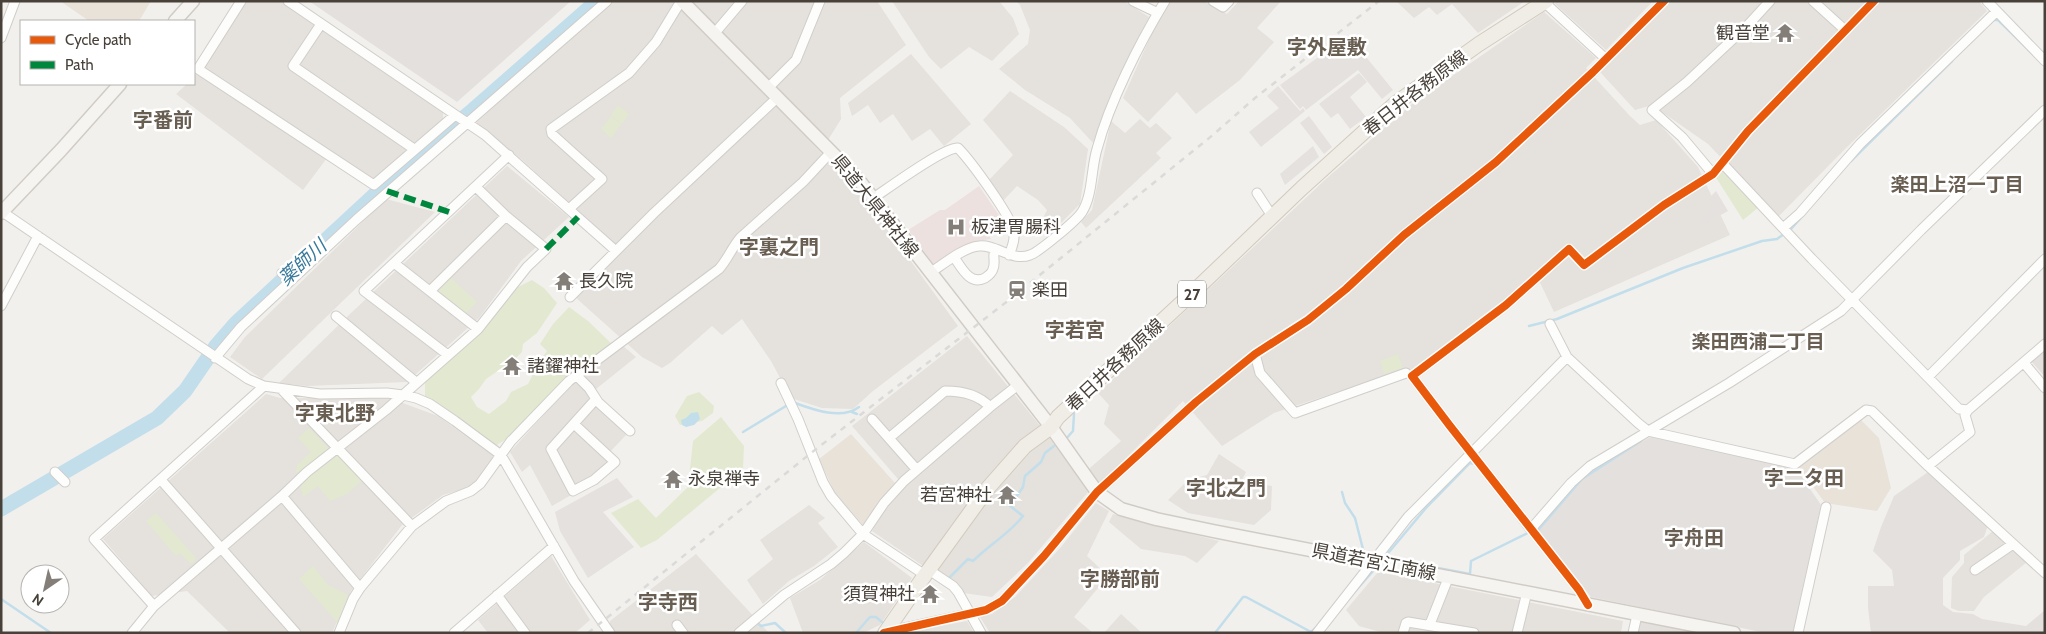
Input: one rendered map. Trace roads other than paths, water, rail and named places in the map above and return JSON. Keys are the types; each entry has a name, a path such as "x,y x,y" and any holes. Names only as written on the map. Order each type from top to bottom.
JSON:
{"main road":[{"path":"176,20 193,1"},
{"name":"県道大県神社線","path":"682,1 858,179 1050,427"},
{"name":"春日井各務原線","path":"885,633 988,488 1025,446 1050,427 1058,417 1188,298 1272,216 1396,103 1479,44 1544,2"},
{"path":"2,212 119,85"},
{"name":"県道若宮江南線","path":"1050,427 1097,492 1122,509 1156,519 1373,563 1449,576 1734,633"}],"street":[{"path":"1,38 15,1"},
{"path":"241,1 198,69 374,185 454,116"},
{"path":"288,1 454,116 468,123 509,155 616,251"},
{"path":"215,358 235,333 389,190 607,1"},
{"path":"569,209 602,179 552,134 551,129 629,73 656,42 682,1"},
{"path":"714,34 742,1"},
{"path":"768,88 796,60 820,1"},
{"path":"1133,1 1158,13"},
{"path":"930,274 974,246 983,246 1019,256 1030,255 1079,216 1083,211 1096,150 1105,124 1119,90 1165,1"},
{"path":"1214,1 1224,7 1230,1"},
{"path":"885,633 986,610 1002,600 1017,586 1097,492 1196,402 1255,354 1308,320 1404,236 1496,162 1606,59 1664,1"},
{"path":"1812,1 1845,30"},
{"path":"1588,605 1579,590 1412,376 1506,305 1569,249 1584,265 1664,206 1713,174 1748,131 1874,1"},
{"path":"1987,1 2045,61"},
{"path":"1544,2 1606,59"},
{"path":"1713,174 1682,137 1652,110 1680,88 1748,25 1764,3"},
{"path":"1783,228 1800,213 1860,144 1996,12"},
{"path":"321,24 293,66 414,149"},
{"path":"570,297 654,212 777,98"},
{"path":"1532,531 1571,483 1590,466 1841,311 2045,110"},
{"path":"872,199 938,155 952,148 958,148 984,182 1008,219 1014,233 1008,254"},
{"path":"339,633 353,599 360,588 412,526 446,500 476,487 517,434 576,375 719,269 726,262 734,245 741,236 803,182 831,152"},
{"path":"448,355 364,291 509,155"},
{"path":"1723,164 1959,409 1968,410"},
{"path":"132,633 154,606 220,548 282,496 307,472 403,395 478,329 527,268 546,249 506,216 476,187"},
{"path":"1257,193 1272,216"},
{"path":"2,212 248,380 282,390 320,394 387,393 416,398 430,404 501,455 574,582 610,633"},
{"path":"430,291 506,216"},
{"path":"1,306 38,236"},
{"path":"954,257 969,277 976,280 982,279 994,269 993,256 995,249"},
{"path":"1928,376 2045,259"},
{"path":"394,263 478,329"},
{"path":"282,273 291,280"},
{"path":"336,316 417,383"},
{"path":"1550,324 1567,357 1648,431 1795,464 1869,409 2044,572"},
{"path":"1928,466 1970,432 1965,415 1968,410 2045,344"},
{"path":"1255,354 1260,373 1295,414 1406,373"},
{"path":"1317,633 1408,517 1567,357"},
{"path":"2024,363 2045,388"},
{"path":"576,375 596,399 630,432"},
{"path":"781,383 798,418 823,482 831,496 863,534 953,586 981,633"},
{"path":"154,606 94,538 264,386"},
{"path":"739,633 784,595 831,564 863,534 884,503 904,481 990,406 1018,386"},
{"path":"282,390 412,526"},
{"path":"889,438 945,391 954,391 982,399 990,406"},
{"path":"574,424 615,462 594,480 573,491 550,449 596,399"},
{"path":"872,419 917,470"},
{"path":"55,472 65,482"},
{"path":"161,480 296,633"},
{"path":"282,496 360,588"},
{"path":"1798,633 1826,507"},
{"path":"1975,570 2013,544"},
{"path":"454,633 554,546"},
{"path":"1430,624 1449,576"},
{"path":"1518,633 1527,592"},
{"path":"497,595 525,633"},
{"path":"1633,633 1637,615"},
{"path":"1403,633 1408,622 1430,624 1474,633"}],"water":[{"path":"698,412 700,419 694,425 686,427 682,425 681,420 691,413"}],"waterway":[{"name":"薬師川","path":"1,509 157,418 185,391 216,346 236,323 410,162 473,110 597,1"},
{"path":"1993,20 1998,20 2030,51"},
{"path":"1851,161 1952,61"},
{"path":"1529,326 1557,319 1683,268 1762,241 1777,239 1791,229 1800,219"},
{"path":"795,403 819,411 836,413 852,411 859,407"},
{"path":"743,432 786,406"},
{"path":"852,412 857,414"},
{"path":"1065,440 1073,431 1074,414"},
{"path":"1536,530 1539,529 1582,479 1641,441"},
{"path":"948,579 968,559 973,561 1012,528 1023,516 1010,506 1023,487 1025,476 1041,462 1045,453 1054,446"},
{"path":"1475,464 1470,463 1426,508 1384,558 1470,574 1471,561 1530,532"},
{"path":"1342,492 1345,503 1355,518 1364,553 1367,555"},
{"path":"1514,514 1528,533"},
{"path":"1351,596 1374,570"},
{"path":"1215,633 1243,597 1311,632 1318,626"},
{"path":"1,599 51,633"},
{"path":"856,633 870,617 876,617 883,623"},
{"path":"756,622 761,626 775,623 786,633"}],"railway":[{"path":"588,633 811,453 1009,300 1214,134 1255,98 1379,1"}],"place":[{"name":"観音堂","path":"1785,33"},
{"name":"板津胃腸科","path":"956,227"},
{"name":"長久院","path":"564,281"},
{"name":"楽田","path":"1017,290"},
{"name":"諸鑃神社","path":"512,366"},
{"name":"永泉禅寺","path":"673,479"},
{"name":"若宮神社","path":"1007,495"},
{"name":"須賀神社","path":"930,594"}],"district":[{"name":"字外屋敷","path":"1327,47"},
{"name":"字番前","path":"163,120"},
{"name":"楽田上沼一丁目","path":"1957,184"},
{"name":"字裏之門","path":"779,247"},
{"name":"字若宮","path":"1075,330"},
{"name":"楽田西浦二丁目","path":"1758,341"},
{"name":"字東北野","path":"335,413"},
{"name":"字二タ田","path":"1804,478"},
{"name":"字北之門","path":"1226,488"},
{"name":"字舟田","path":"1694,538"},
{"name":"字勝部前","path":"1120,579"},
{"name":"字寺西","path":"668,602"}]}
